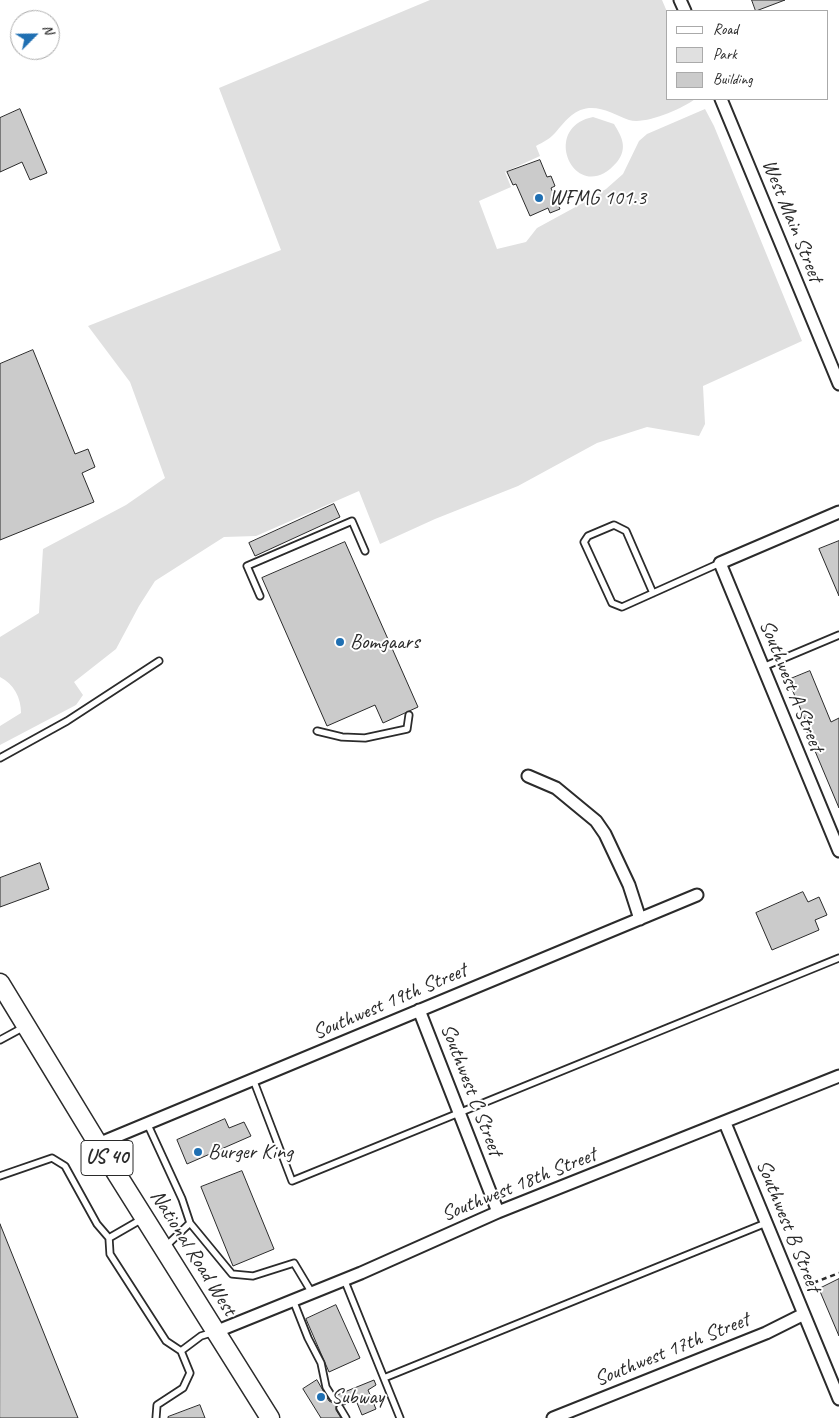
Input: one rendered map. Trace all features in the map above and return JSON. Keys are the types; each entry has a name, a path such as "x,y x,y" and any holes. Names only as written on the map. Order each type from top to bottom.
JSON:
{"main road":[{"name":"National Road West","path":"0,983 98,1144 270,1418"}],"street":[{"name":"West Main Street","path":"721,100 839,384"},
{"path":"720,563 839,512"},
{"name":"Southwest A Street","path":"720,563 839,851"},
{"path":"528,776 556,788 596,820 605,834 629,884 640,919"},
{"name":"Southwest 19th Street","path":"98,1144 697,895"},
{"name":"Southwest C Street","path":"419,1010 498,1212"},
{"name":"Southwest 18th Street","path":"215,1332 344,1280 498,1212 839,1076"},
{"name":"Southwest B Street","path":"725,1123 839,1399"},
{"name":"Southwest 17th Street","path":"553,1418 766,1332 804,1314"}],"lane":[{"path":"260,596 247,566 352,521 365,550"},
{"path":"653,593 626,531 614,525 588,536 584,542 612,603 622,607 720,563"},
{"path":"763,667 839,635"},
{"path":"0,758 67,721 159,660"},
{"path":"317,731 342,737 365,738 407,729 408,715"},
{"path":"253,1080 292,1181 839,958"},
{"path":"0,1040 26,1026"},
{"path":"147,1123 182,1199 190,1223 232,1274 253,1276 294,1263 312,1292"},
{"path":"0,1176 52,1158 64,1166 97,1224 109,1238 110,1254 166,1341 181,1351 190,1373 183,1388 157,1405 156,1418"},
{"path":"109,1238 144,1218"},
{"path":"164,1249 190,1223"},
{"path":"384,1378 766,1223"},
{"path":"344,1280 400,1418"},
{"path":"293,1300 308,1338 321,1363 326,1387 333,1398"},
{"path":"181,1351 201,1336 215,1332"},
{"path":"340,1408 346,1418"}],"path":[{"path":"794,1290 839,1273"}],"green space":[{"path":"430,0 662,0 666,10 666,100 693,100 673,111 653,118 636,121 594,108 583,109 573,114 551,137 536,146 540,156 505,172 511,187 479,201 497,249 526,242 537,228 606,189 623,174 639,141 647,134 705,109 714,126 802,341 703,386 705,424 699,436 647,427 597,443 518,486 435,519 380,544 359,491 256,536 224,537 155,581 116,649 74,682 83,695 76,705 0,745 0,726 21,713 20,702 16,692 9,683 0,677 0,637 39,613 43,549 126,505 165,478 130,382 88,326 281,250 219,88"},
{"path":"593,117 614,124 623,147 617,162 602,174 589,176 577,171 569,161 566,148 568,135 577,124"}],"building":[{"path":"752,0 785,0 759,10 756,10"},
{"path":"20,109 47,173 30,180 22,162 0,172 0,118"},
{"name":"WFMG 101.3","path":"540,160 547,177 551,176 555,186 551,188 560,209 550,213 548,208 530,216 516,184 513,185 507,172"},
{"path":"33,350 75,454 88,449 95,467 82,473 94,502 0,540 0,364"},
{"path":"334,504 340,517 255,556 249,543"},
{"path":"839,541 839,596 819,549"},
{"name":"Bomgaars","path":"345,542 418,707 383,723 375,705 327,726 262,578"},
{"path":"810,671 831,722 839,718 839,808 807,732 810,731 788,680"},
{"path":"40,863 49,889 0,907 0,878"},
{"path":"803,892 808,902 819,897 827,915 815,920 819,930 772,950 756,913"},
{"name":"Burger King","path":"225,1119 229,1128 244,1122 251,1136 187,1164 177,1140"},
{"path":"242,1171 274,1249 233,1266 201,1187"},
{"path":"0,1224 78,1418 0,1418"},
{"path":"839,1279 839,1336 819,1289"},
{"path":"336,1305 360,1358 329,1372 306,1319"},
{"path":"317,1380 329,1401 333,1403 337,1401 337,1395 374,1380 376,1385 368,1390 376,1409 362,1415 355,1398 344,1405 340,1403 336,1405 336,1410 341,1418 321,1418 303,1389"},
{"path":"200,1405 205,1418 168,1418 168,1417"}],"place":[{"name":"WFMG 101.3","path":"539,198"},
{"name":"Bomgaars","path":"340,642"},
{"name":"Burger King","path":"198,1152"},
{"name":"Subway","path":"321,1397"}]}
